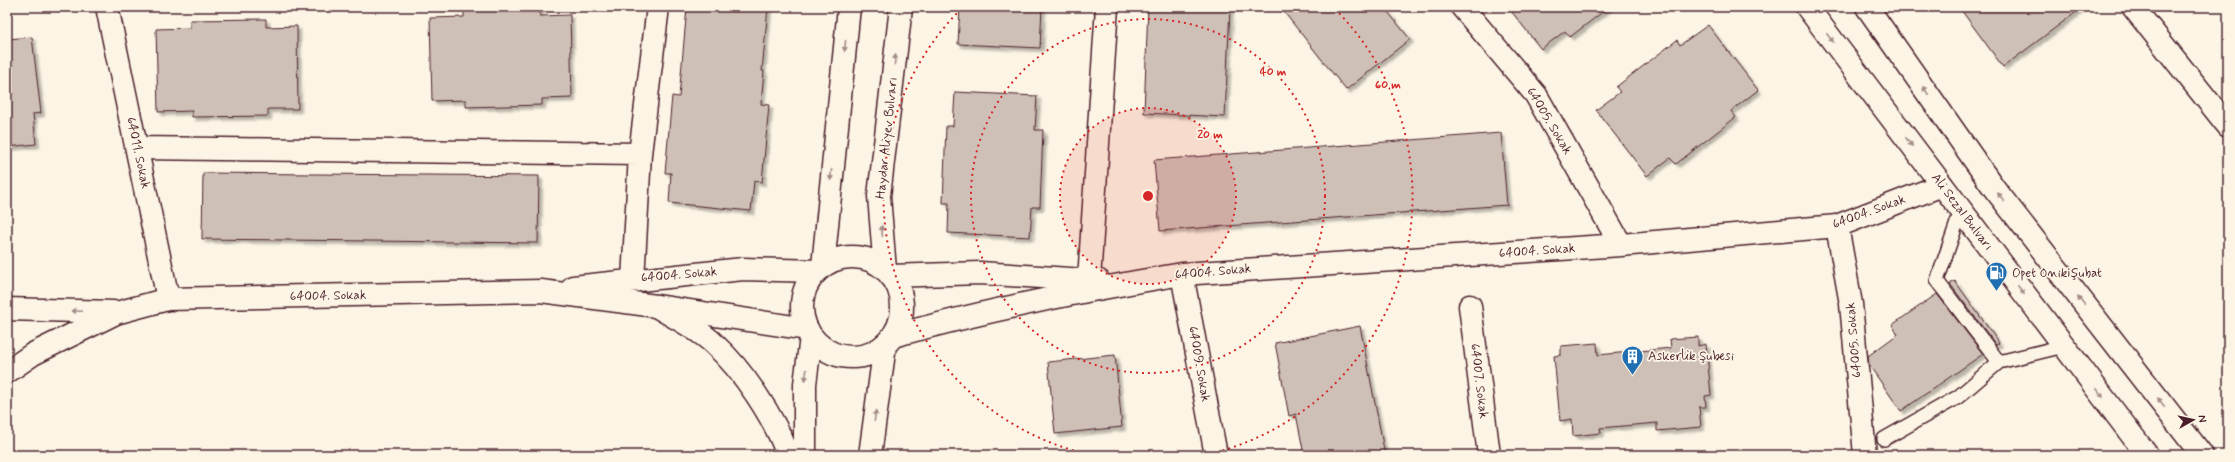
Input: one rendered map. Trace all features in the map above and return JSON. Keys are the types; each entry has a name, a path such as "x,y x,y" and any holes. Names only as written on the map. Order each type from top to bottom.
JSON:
{"street":[{"name":"64011. Sokak","path":"107,7 168,299"},
{"path":"633,280 640,154 658,7"},
{"path":"820,268 849,7"},
{"name":"Haydar Aliyev Bulvarı","path":"888,273 879,196 901,7"},
{"path":"1089,280 1107,7"},
{"name":"64005. Sokak","path":"1462,7 1536,95 1621,245"},
{"name":"Ali Sezal Bulvarı","path":"1807,7 2147,455"},
{"path":"1867,7 1994,188 2202,455"},
{"path":"2134,7 2228,126"},
{"path":"137,148 640,154"},
{"name":"64004. Sokak","path":"889,341 964,316 1124,283 1182,274 1621,245 1836,226 1942,185"},
{"name":"64005. Sokak","path":"1836,226 1851,304 1865,455"},
{"path":"870,455 889,341 900,322 902,305 899,290 888,273 874,262 862,258 848,257 836,260 820,268 808,283 802,298 802,314 809,333 820,347 832,354 846,357 860,357 873,353 889,341"},
{"name":"64004. Sokak","path":"116,313 168,299 541,291 743,269 820,268"},
{"name":"64004. Sokak","path":"888,273 980,273 1124,283"},
{"name":"64009. Sokak","path":"1182,274 1216,455"},
{"name":"64004. Sokak","path":"541,291 656,306 809,333"},
{"path":"656,306 713,343 747,382 779,431 788,455"},
{"name":"64007. Sokak","path":"1470,306 1489,455"},
{"path":"7,309 116,313"},
{"path":"7,372 33,354 116,313"},
{"path":"804,455 805,384 809,333"}],"lane":[{"path":"1961,210 1937,281 1999,362"},
{"path":"1884,438 1958,397 1999,362 2064,346"}],"building":[{"path":"687,7 768,7 762,71 764,71 761,104 769,105 762,182 754,181 751,211 669,203 671,173 665,173 672,96 679,97"},
{"path":"960,7 1042,7 1040,48 958,44"},
{"path":"1148,7 1230,7 1225,117 1144,113"},
{"path":"1280,7 1384,7 1410,39 1346,90"},
{"path":"1508,7 1609,7 1570,37 1565,31 1541,49"},
{"path":"1959,7 2083,7 2003,67"},
{"path":"540,8 540,16 570,15 572,98 542,99 542,105 466,107 466,100 432,101 430,18 464,17 464,9"},
{"path":"266,19 266,27 297,26 298,109 268,109 268,116 192,117 192,111 158,112 156,29 190,28 190,20"},
{"path":"1708,25 1758,90 1731,111 1736,117 1676,164 1670,158 1647,176 1596,110 1620,92 1616,87 1677,40 1680,45"},
{"path":"32,37 41,113 33,114 36,144 7,147 7,39"},
{"path":"955,92 1037,96 1035,130 1043,130 1040,207 1032,207 1030,237 948,233 949,203 943,203 946,126 953,126"},
{"path":"1501,133 1507,205 1160,231 1154,160"},
{"path":"203,173 539,176 538,243 202,239"},
{"path":"1955,281 1999,343 1996,345 1950,284"},
{"path":"1937,294 1983,354 1901,411 1869,365 1868,356 1898,334 1892,325"},
{"path":"1360,326 1385,455 1304,455 1296,414 1289,416 1275,343"},
{"name":"Askerlik Şubesi","path":"1698,337 1698,346 1706,344 1711,395 1705,396 1706,407 1699,407 1701,427 1657,431 1657,423 1600,428 1601,433 1573,436 1572,419 1560,421 1554,356 1561,355 1561,346 1597,343 1598,355 1671,348 1670,339"},
{"path":"1115,355 1122,427 1055,434 1048,362"}],"place":[{"name":"Opet Onikişubat","path":"1997,292"},
{"name":"Askerlik Şubesi","path":"1633,376"}]}
